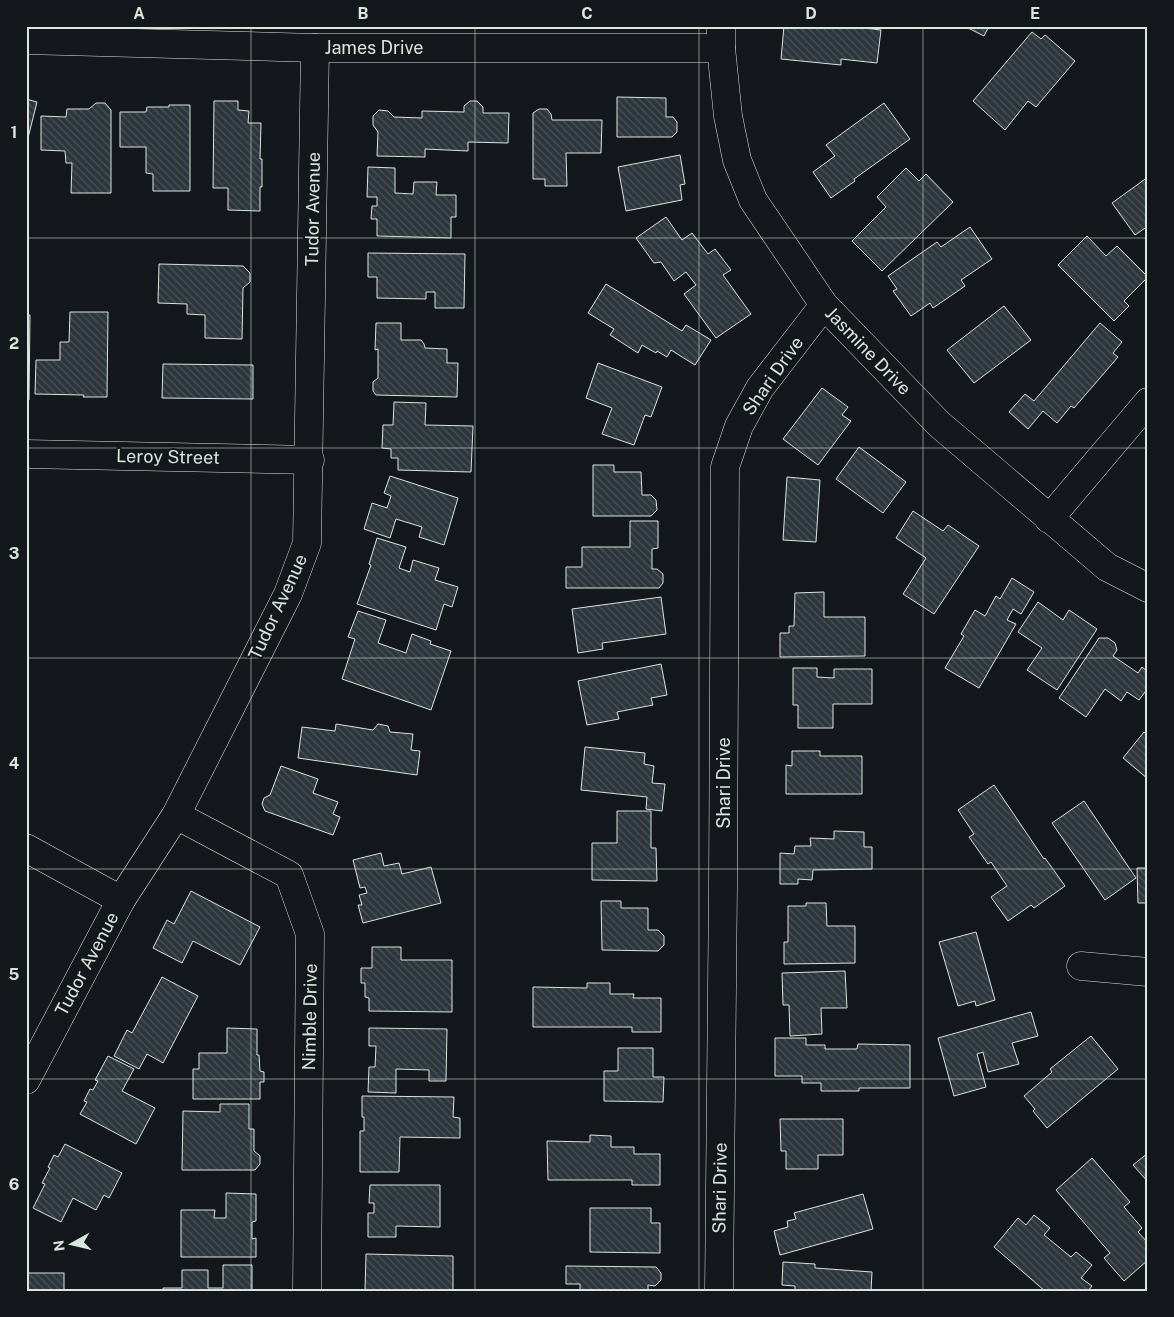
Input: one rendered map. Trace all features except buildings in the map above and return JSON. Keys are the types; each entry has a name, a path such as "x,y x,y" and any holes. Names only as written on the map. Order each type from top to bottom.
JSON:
{"street":[{"name":"James Drive","path":"26,40 315,48 721,37"},
{"name":"Jasmine Drive","path":"721,37 728,116 738,160 753,200 824,305 939,424 1107,567 1148,588"},
{"name":"Tudor Avenue","path":"26,1080 121,900 176,815 288,594 308,543 315,48"},
{"name":"Shari Drive","path":"719,1291 725,467 739,426 760,388 824,305"},
{"path":"1049,518 1148,402"},
{"name":"Leroy Street","path":"26,454 310,460"},
{"name":"Nimble Drive","path":"176,815 289,875 310,934 307,1291"},
{"path":"26,848 121,900"},
{"path":"1081,966 1148,972"}]}
